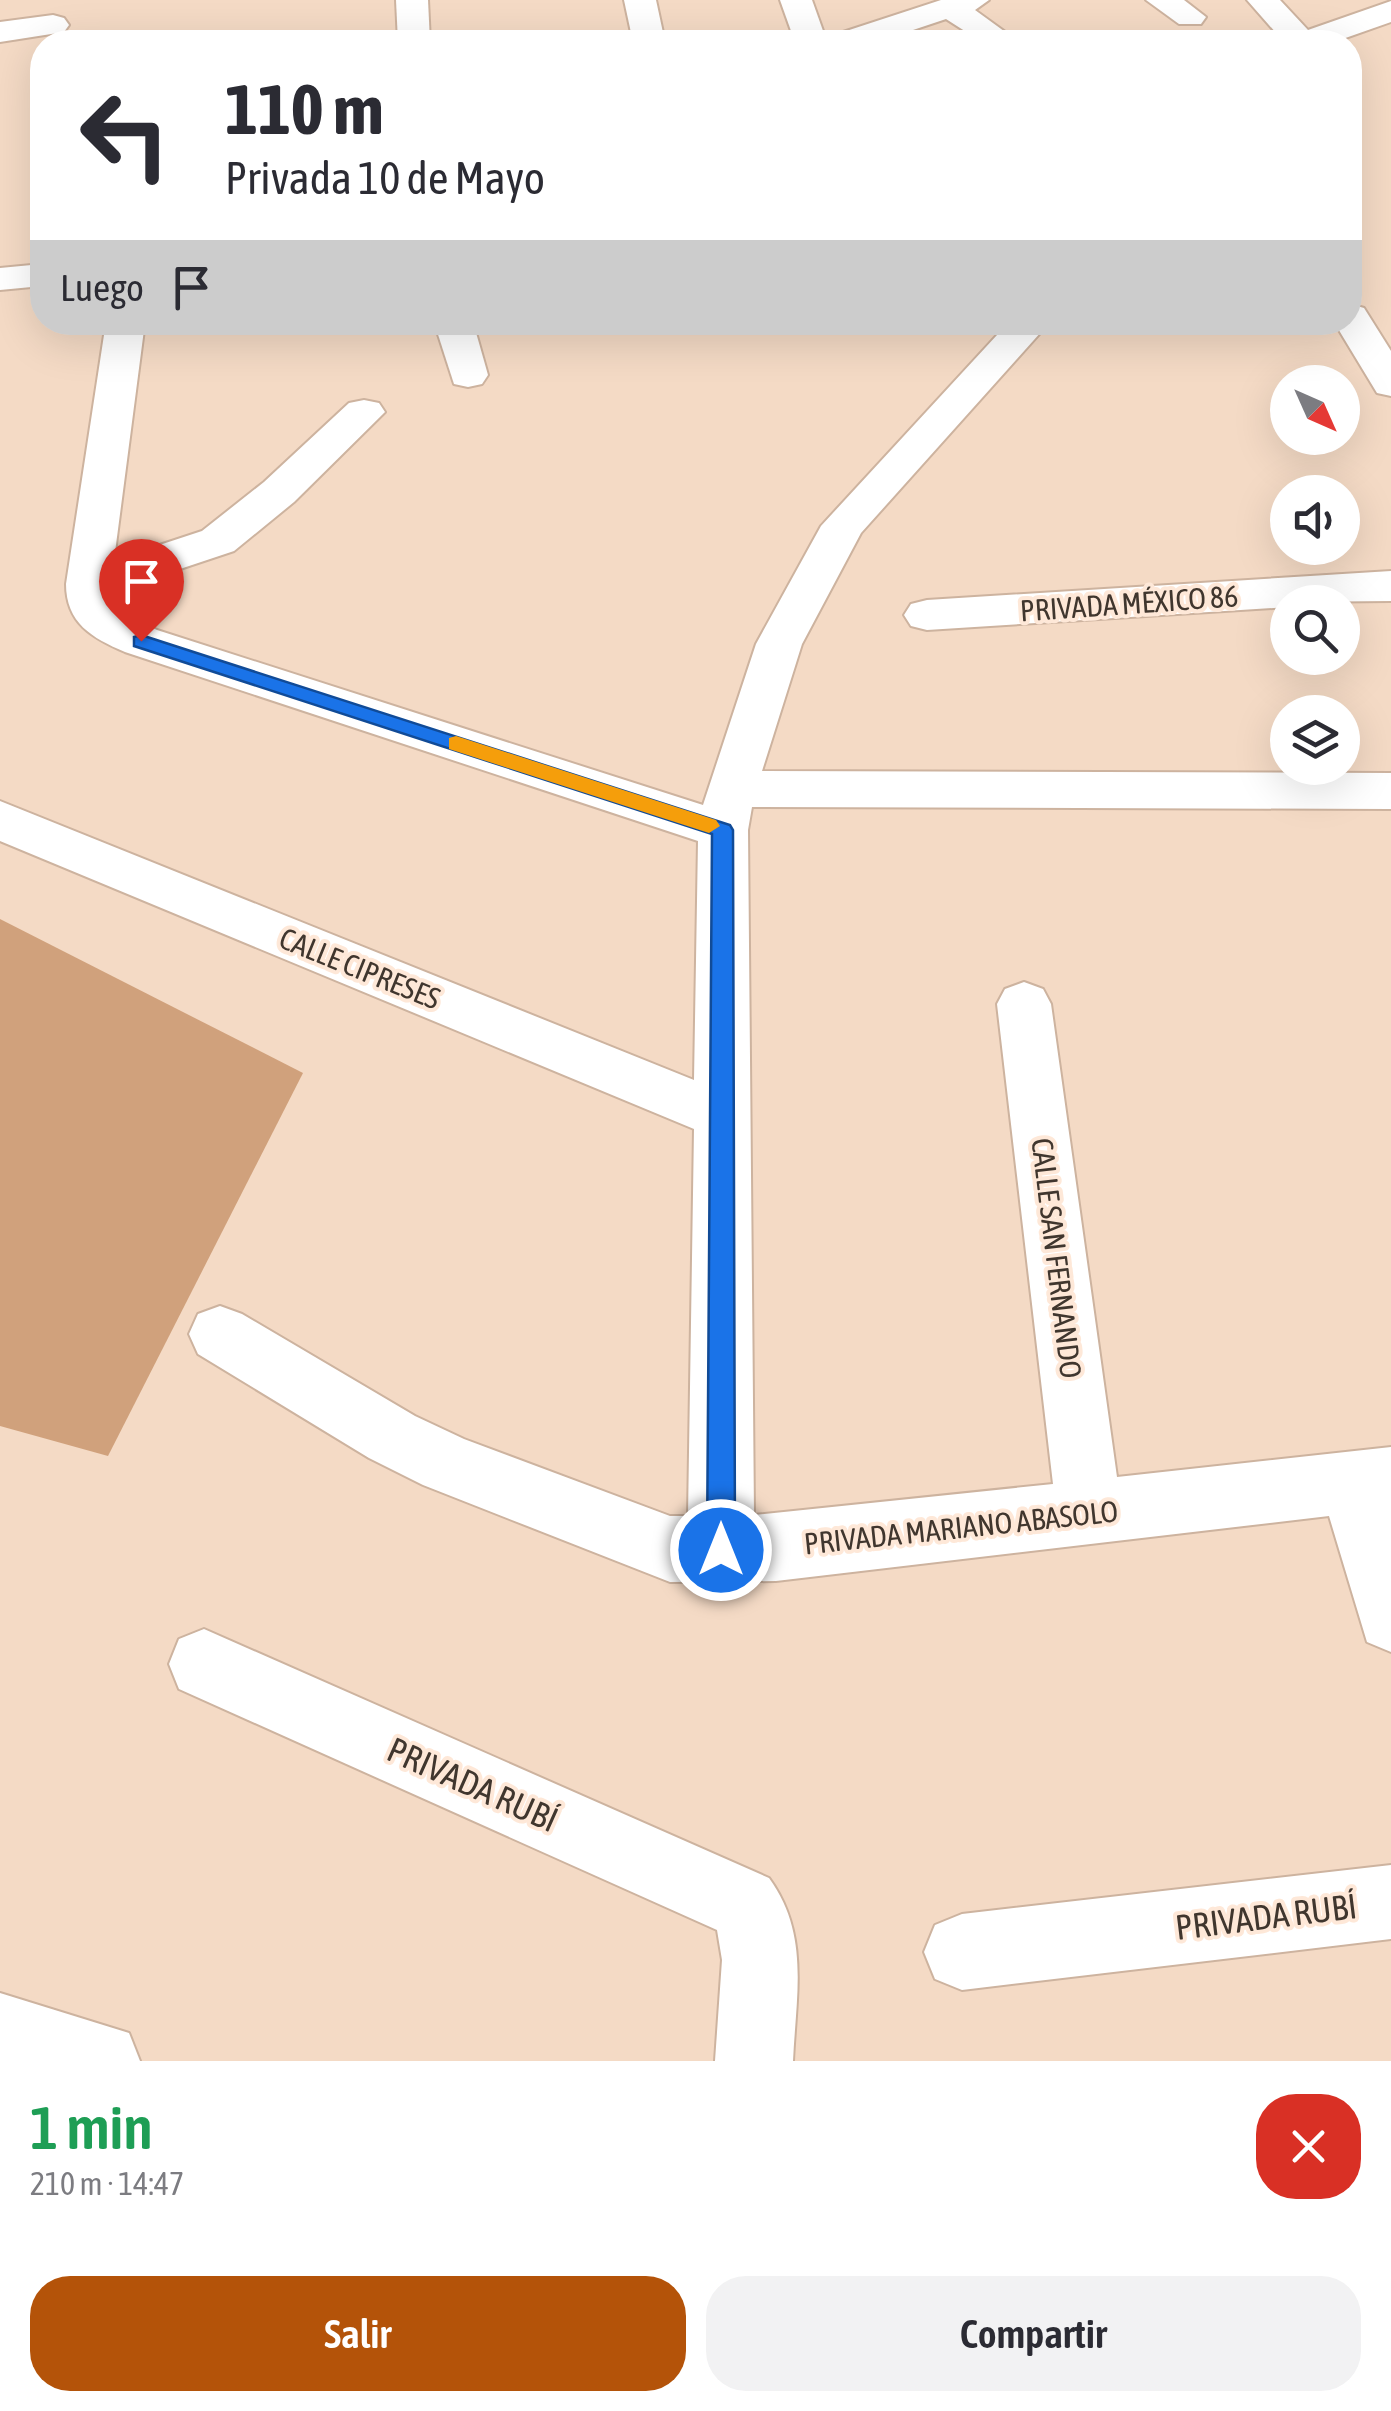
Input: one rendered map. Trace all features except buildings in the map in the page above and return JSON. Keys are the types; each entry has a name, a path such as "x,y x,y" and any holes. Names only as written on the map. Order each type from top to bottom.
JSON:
{"street":[{"path":"412,0 413,30"},
{"path":"640,0 646,30"},
{"path":"796,0 807,30"},
{"path":"1162,0 1190,17"},
{"path":"1263,0 1292,30"},
{"path":"865,30 894,12 962,4 990,30"},
{"path":"1337,30 1391,11"},
{"path":"0,32 53,25"},
{"path":"1362,47 1391,36"},
{"path":"0,278 30,276"},
{"path":"124,335 88,584 90,612 141,641 727,810 1391,791"},
{"path":"457,335 468,375"},
{"path":"721,1550 720,1115 727,810 778,644 843,526 1020,335"},
{"path":"1361,335 1391,384"},
{"path":"88,584 218,541 279,492 364,412"},
{"name":"PRIVADA MÉXICO 86","path":"927,615 1391,586"},
{"name":"CALLE CIPRESES","path":"0,820 720,1115"},
{"name":"CALLE SAN FERNANDO","path":"1024,1004 1089,1513"},
{"name":"PRIVADA MARIANO ABASOLO","path":"220,1334 392,1438 446,1463 654,1545 690,1550 776,1548 1371,1481"},
{"path":"1371,1481 1391,1618"},
{"name":"PRIVADA RUBÍ","path":"204,1664 743,1904 756,1924 760,1960 754,2061"},
{"name":"PRIVADA RUBÍ","path":"962,1952 1391,1902"},
{"path":"0,2032 102,2061"}],"shaded area":[{"path":"0,919 303,1073 108,1456 0,1426"}],"slow traffic":[{"path":"456,743 709,826"}],"route":[{"path":"141,641 723,830 721,1550"}]}
